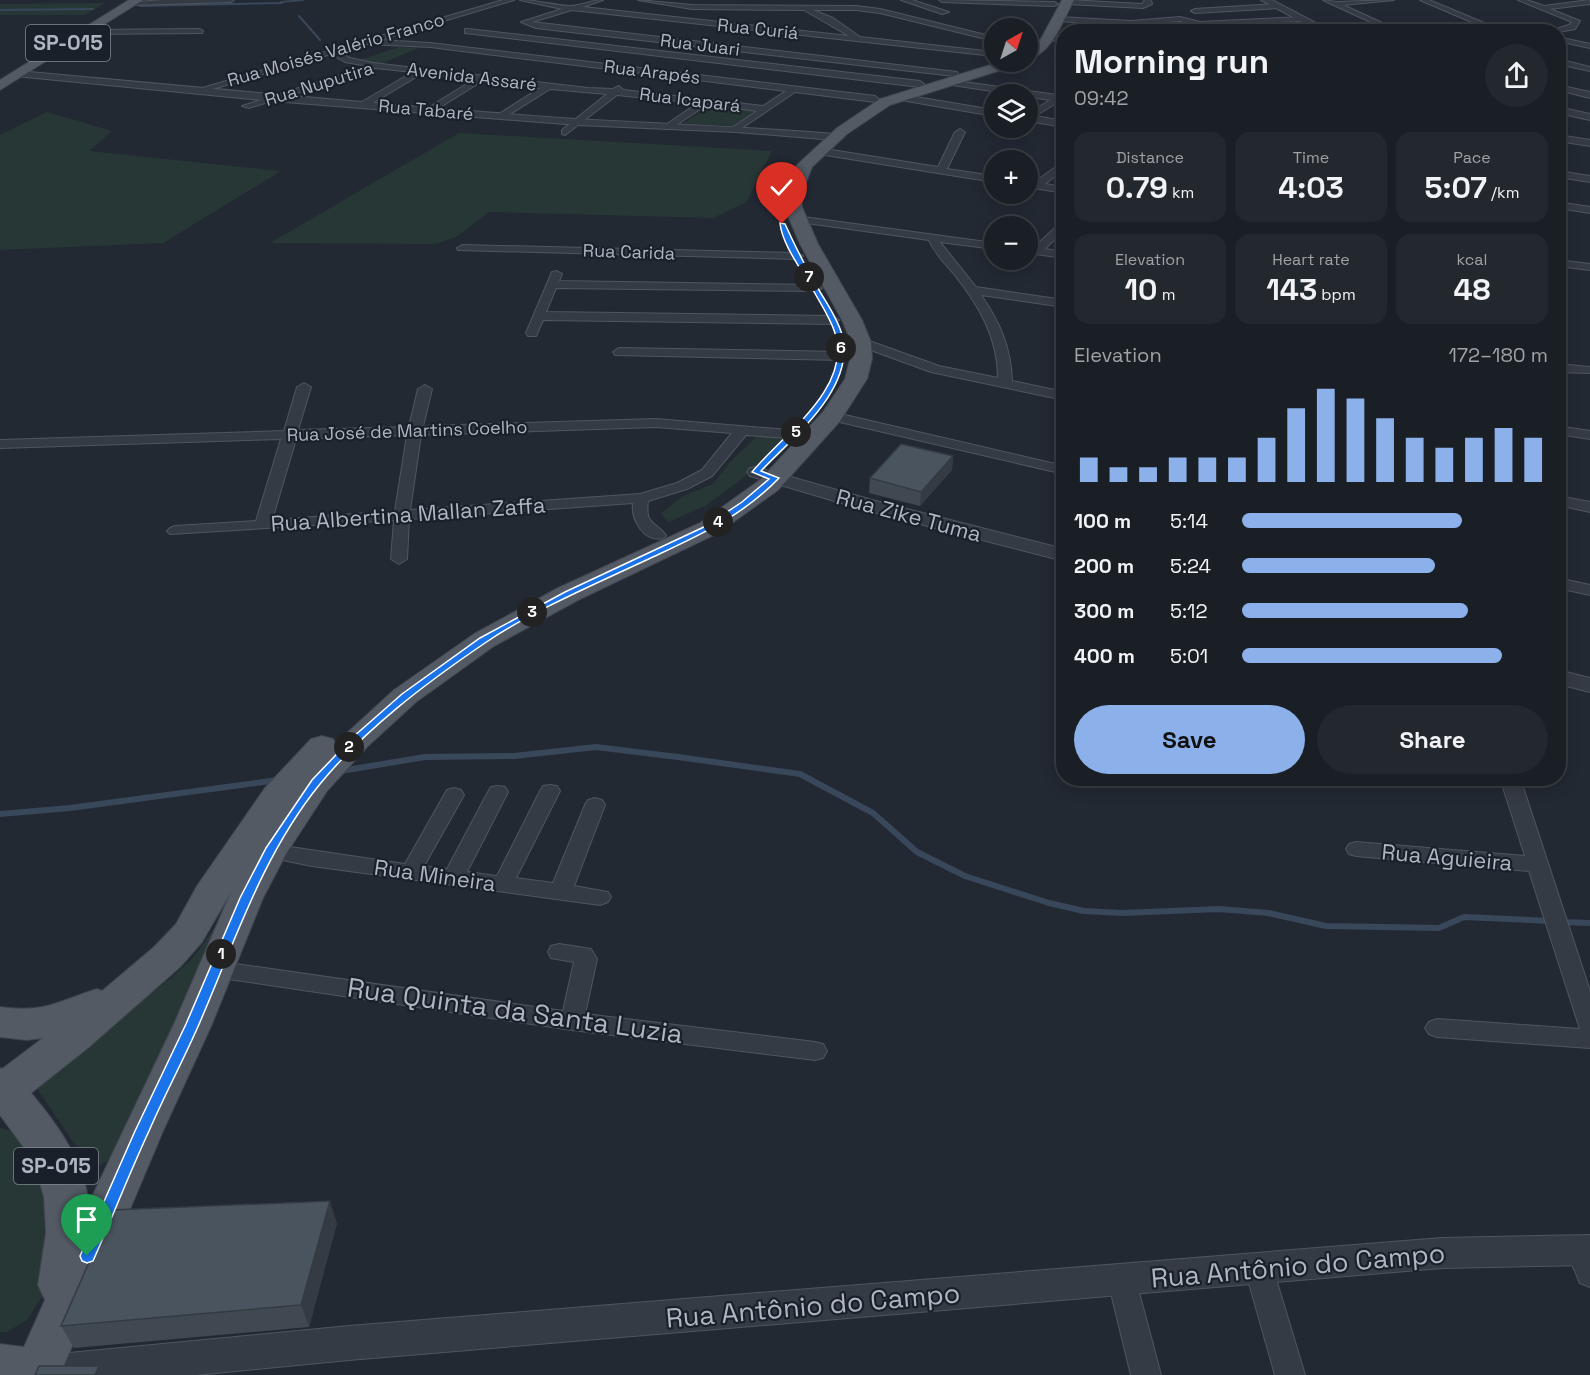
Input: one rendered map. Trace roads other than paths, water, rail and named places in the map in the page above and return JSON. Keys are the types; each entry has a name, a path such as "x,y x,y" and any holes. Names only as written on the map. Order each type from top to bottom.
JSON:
{"main road":[{"name":"SP-015","path":"0,74 117,0"},
{"name":"SP-015","path":"0,86 88,31 140,2"},
{"path":"1038,42 1048,38 1061,2"},
{"path":"1038,37 1052,23"},
{"path":"24,1372 193,1024 246,898 270,851 315,783 357,739 440,670 521,618 709,528 745,504 766,475 804,434 838,374 842,356 838,334 832,320 782,224 778,206 779,193 792,164 803,150 824,141 870,110 898,97 984,66"},
{"path":"804,434 832,416 856,379 861,359 861,342 852,320 800,225 793,196 805,165 824,141 875,99 920,84 984,69"},
{"path":"1,1090 135,986 189,933 210,895 277,796 349,719 388,686 479,625 658,535 766,475"},
{"path":"0,1022 39,1025 66,1019 135,986"},
{"name":"SP-015","path":"1,1090 48,1147 64,1187 69,1219 69,1256 24,1372"}],"street":[{"path":"140,2 231,0"},
{"name":"Rua Moisés Valério Franco","path":"196,91 511,0"},
{"name":"Rua Curiá","path":"523,0 569,8 984,53"},
{"name":"Rua Juari","path":"600,0 525,22 536,26 951,78 1056,96"},
{"name":"Rua Juari","path":"641,0 703,7 849,7 880,11 984,37"},
{"path":"904,0 945,12"},
{"path":"942,0 1143,6 1148,4 1148,0"},
{"path":"1264,0 1312,24"},
{"path":"1326,0 1381,24"},
{"path":"1335,4 1391,0"},
{"path":"1423,0 1483,24"},
{"path":"1521,0 1575,21 1574,25 1566,29"},
{"path":"1543,8 1590,2"},
{"path":"795,6 830,20 860,40"},
{"path":"1195,11 1276,6"},
{"path":"637,38 703,7"},
{"path":"819,15 849,7"},
{"path":"1052,23 1180,19 1200,24 1302,19"},
{"path":"793,42 830,20"},
{"path":"1252,22 1256,24"},
{"path":"485,24 464,32 920,84"},
{"path":"88,31 201,28"},
{"path":"1048,38 1056,38"},
{"path":"411,53 445,39"},
{"path":"1566,40 1590,46"},
{"name":"Rua Arapés","path":"368,42 429,45 875,99"},
{"path":"704,59 723,48"},
{"path":"773,54 783,48"},
{"name":"Avenida Assaré","path":"332,52 348,60 421,71 615,93"},
{"path":"565,132 615,93 678,56"},
{"name":"Rua Nuputira","path":"246,106 401,57"},
{"path":"1566,63 1590,69"},
{"path":"363,105 421,71"},
{"name":"Rua Tabaré","path":"19,74 272,98 578,122 736,129 824,141"},
{"path":"431,110 481,78"},
{"path":"502,116 547,87"},
{"path":"736,129 794,89"},
{"path":"1566,89 1590,95"},
{"name":"Rua Icapará","path":"615,93 764,109"},
{"path":"898,97 984,111"},
{"path":"1038,112 1056,101"},
{"path":"670,126 706,102"},
{"path":"1566,112 1590,117"},
{"path":"1038,120 1056,123"},
{"path":"1039,130 1050,122"},
{"path":"941,172 960,132"},
{"path":"1566,139 1590,143"},
{"path":"824,141 941,172 984,178"},
{"path":"1038,181 1056,169"},
{"path":"1566,175 1590,179"},
{"path":"1038,186 1056,189"},
{"path":"1566,206 1590,210"},
{"path":"800,225 841,224 984,245"},
{"path":"1038,246 1056,230"},
{"path":"933,238 989,315 1000,338 1006,373 1005,383"},
{"name":"Rua Carida","path":"462,248 797,256"},
{"path":"1038,252 1056,254"},
{"path":"1566,264 1590,267"},
{"path":"532,333 553,279 816,288"},
{"path":"971,290 1056,303"},
{"path":"538,316 832,320"},
{"path":"861,342 936,369 1056,394"},
{"path":"619,352 842,356"},
{"path":"1566,369 1588,370"},
{"path":"263,524 304,387"},
{"path":"399,559 401,515 413,432 425,389"},
{"path":"832,416 1056,468"},
{"name":"Rua José de Martins Coelho","path":"0,444 656,423 804,434"},
{"name":"Rua Albertina Mallan Zaffa","path":"175,531 641,498 682,486 702,477 743,429"},
{"path":"1566,431 1590,435"},
{"name":"Rua Zike Tuma","path":"766,475 1056,553"},
{"path":"641,498 639,514 647,528 658,535"},
{"path":"1566,502 1590,507"},
{"path":"1566,585 1590,590"},
{"path":"1566,679 1590,685"},
{"path":"1513,786 1590,1026"},
{"path":"503,884 550,791"},
{"path":"454,876 498,792"},
{"path":"411,871 454,795"},
{"path":"561,891 595,805"},
{"name":"Rua Aguieira","path":"1356,849 1538,864"},
{"name":"Rua Mineira","path":"270,851 600,897"},
{"path":"559,952 583,956 586,959 572,1021"},
{"name":"Rua Quinta da Santa Luzia","path":"215,969 572,1021 815,1051"},
{"path":"1437,1028 1590,1039"},
{"name":"Rua Antônio do Campo","path":"24,1372 1442,1253 1587,1258"},
{"path":"1259,1269 1290,1375"},
{"path":"1122,1281 1146,1375"}],"waterway":[{"path":"281,2 303,0"},
{"path":"140,6 282,3"},
{"path":"0,10 93,9"},
{"path":"299,16 320,40"},
{"path":"341,771 425,757 514,756 596,747 678,757 800,774 873,813 917,852 965,876 1049,903 1084,911 1122,913 1219,909 1268,913 1326,926 1439,928 1464,917 1551,921"},
{"path":"0,814 70,808 278,780"},
{"path":"1561,922 1590,923"}]}
